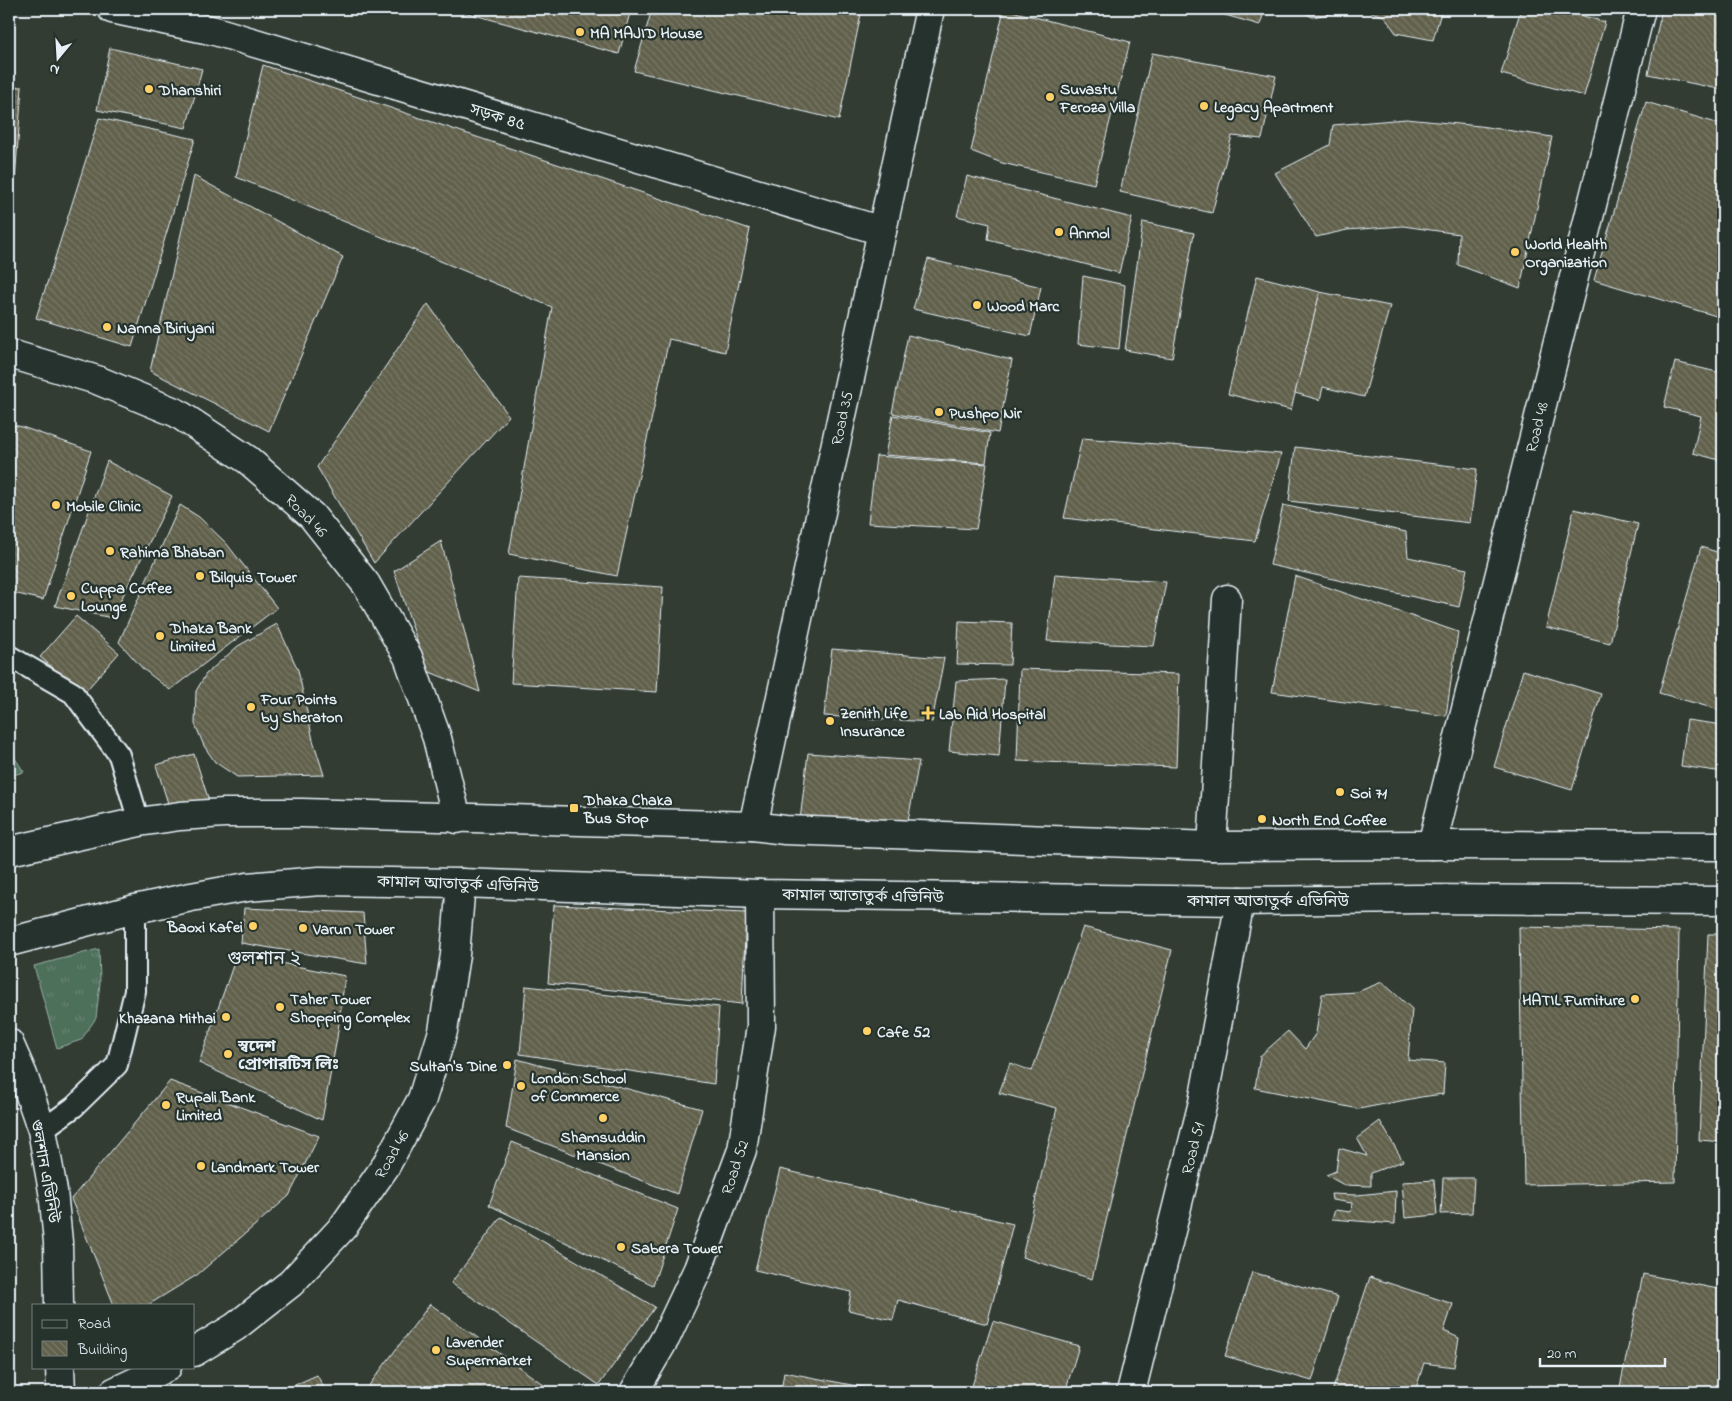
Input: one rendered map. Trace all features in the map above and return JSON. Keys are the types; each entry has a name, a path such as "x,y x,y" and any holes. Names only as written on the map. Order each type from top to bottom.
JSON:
{"street":[{"name":"সড়ক ৪৫","path":"112,9 217,20 882,231"},
{"name":"Road 35","path":"753,826 930,9"},
{"name":"Road 48","path":"1432,845 1641,9"},
{"name":"Road 46","path":"9,355 97,380 177,413 248,460 312,516 366,584 408,657 437,738 457,819"},
{"path":"1212,846 1227,599"},
{"path":"9,852 139,822 180,816 224,813 302,813 457,819 753,826 785,830 1212,846 1723,846"},
{"name":"কামাল আতাতুর্ক এভিনিউ","path":"9,942 191,896 247,887 320,881 461,883 760,894 1240,901 1418,899 1723,901"},
{"name":"Road 46","path":"195,1351 235,1327 291,1283 343,1227 385,1167 422,1098 442,1030 455,955 461,883"},
{"name":"Road 52","path":"634,1392 666,1337 698,1269 742,1150 761,1026 760,894"},
{"name":"Road 51","path":"1132,1392 1203,1102 1240,901"},
{"name":"গুলশান এভিনিউ","path":"9,1043 42,1130 53,1191 58,1242 59,1304"},
{"path":"60,1368 61,1392"},
{"path":"114,1392 165,1368"}],"lane":[{"path":"9,656 73,693 119,755 139,822"},
{"path":"42,1130 74,1107 117,1065 135,992 135,909"}],"green space":[{"path":"9,749 24,772 9,776"},
{"path":"99,949 100,983 96,1018 81,1040 57,1048 34,966"}],"building":[{"name":"MA MAJID House","path":"452,9 631,9 619,54"},
{"path":"652,9 862,9 839,120 634,71"},
{"name":"Suvastu Feroza Villa","path":"1004,9 1130,42 1094,184 1002,163 971,151"},
{"path":"1204,9 1265,9 1260,25"},
{"path":"1298,9 1343,9 1335,13 1312,17"},
{"path":"1360,9 1442,9 1433,40 1396,33 1384,16"},
{"path":"1521,9 1558,9 1605,22 1584,96 1501,74"},
{"path":"1662,9 1723,9 1723,90 1648,74"},
{"name":"Dhanshiri","path":"110,48 202,69 186,128 97,110"},
{"name":"Legacy Apartment","path":"1152,53 1276,76 1262,139 1232,136 1212,213 1120,192"},
{"path":"263,65 750,229 725,352 669,339 617,576 509,554 552,307 236,177"},
{"path":"9,86 22,87 9,261"},
{"path":"1646,102 1723,125 1723,318 1594,280"},
{"path":"99,118 195,139 132,347 36,318"},
{"path":"1406,119 1480,126 1552,137 1520,288 1458,265 1459,234 1403,226 1347,230 1316,237 1275,173 1330,145 1333,125"},
{"path":"194,176 343,257 269,431 150,371"},
{"name":"Anmol","path":"967,176 1132,218 1119,273 988,239 990,224 957,216"},
{"path":"1143,222 1194,233 1172,358 1125,350"},
{"path":"928,259 1041,287 1030,336 913,309"},
{"path":"1083,276 1125,285 1119,349 1078,344"},
{"path":"1257,276 1320,292 1291,410 1228,394"},
{"path":"1320,292 1390,306 1364,397 1323,387 1320,400 1295,393"},
{"path":"428,304 509,416 374,563 317,467"},
{"path":"908,335 1012,360 998,433 892,413"},
{"path":"1675,362 1717,372 1723,362 1723,461 1693,453 1701,416 1664,407"},
{"path":"893,415 990,433 986,463 885,455"},
{"path":"9,424 91,451 43,600 9,592"},
{"path":"1082,438 1281,454 1255,541 1064,518"},
{"path":"1295,447 1477,469 1470,523 1289,501"},
{"path":"876,456 987,464 976,529 868,523"},
{"name":"Rahima Bhaban","path":"107,461 172,496 112,618 55,606"},
{"name":"Bilquis Tower","path":"180,505 199,517 226,543 277,608 170,690 143,669 119,642"},
{"path":"1283,505 1406,532 1408,557 1467,569 1459,607 1270,565"},
{"path":"1574,509 1638,524 1610,643 1546,627"},
{"path":"441,541 480,692 427,671 394,571"},
{"path":"1701,547 1723,554 1723,711 1659,693"},
{"path":"1055,574 1166,582 1154,646 1047,641"},
{"path":"1295,576 1458,632 1446,716 1272,692"},
{"path":"518,578 663,587 657,692 511,683"},
{"path":"76,616 119,653 83,694 40,657"},
{"path":"959,621 1012,623 1010,665 957,664"},
{"name":"Four Points by Sheraton","path":"277,624 298,670 313,740 324,775 237,777 215,762 204,746 195,724 196,691 206,674 238,646"},
{"path":"832,649 944,658 932,722 824,716"},
{"path":"1020,669 1179,674 1176,767 1017,761"},
{"path":"1523,670 1601,694 1572,790 1494,767"},
{"path":"1005,679 999,756 949,751 956,681"},
{"path":"1687,720 1723,725 1723,772 1681,766"},
{"path":"808,753 919,761 907,826 800,820"},
{"path":"194,754 209,801 171,813 156,765"},
{"path":"554,905 746,913 742,1004 548,983"},
{"name":"Varun Tower","path":"244,908 363,913 367,964 241,943"},
{"path":"1083,927 1172,950 1092,1279 1022,1257 1057,1108 999,1093 1010,1063 1032,1071"},
{"path":"1519,927 1679,930 1675,1182 1524,1185"},
{"path":"1708,934 1723,934 1723,1142 1699,1140"},
{"name":"Taher Tower Shopping Complex","path":"237,954 345,976 337,1038 322,1120 199,1063"},
{"path":"1382,982 1412,1009 1408,1060 1445,1063 1443,1094 1359,1109 1255,1088 1260,1056 1288,1031 1305,1049 1316,1033 1322,994 1357,992"},
{"path":"526,986 719,1007 714,1084 520,1054"},
{"name":"Shamsuddin Mansion","path":"517,1059 702,1109 677,1194 506,1128"},
{"name":"Landmark Tower","path":"170,1081 319,1136 289,1196 197,1275 150,1304 114,1304 71,1199"},
{"path":"1380,1121 1403,1161 1371,1173 1371,1186 1344,1185 1326,1175 1336,1171 1339,1148 1367,1156 1357,1138"},
{"name":"Sabera Tower","path":"512,1142 678,1209 653,1285 489,1205"},
{"path":"780,1169 1013,1224 987,1324 898,1300 893,1320 848,1310 851,1292 755,1270"},
{"path":"1443,1178 1474,1178 1472,1213 1441,1214"},
{"path":"1434,1180 1437,1215 1405,1218 1402,1182"},
{"path":"1396,1191 1395,1224 1332,1219 1335,1210 1351,1212 1352,1203 1332,1200 1331,1194 1357,1195"},
{"path":"501,1217 655,1307 599,1385 451,1283"},
{"path":"1252,1272 1338,1297 1312,1381 1225,1356"},
{"path":"1643,1274 1723,1290 1723,1392 1619,1392"},
{"path":"1370,1277 1453,1304 1444,1331 1459,1338 1454,1367 1424,1363 1415,1392 1332,1392"},
{"path":"430,1304 554,1392 364,1392"},
{"path":"993,1321 1079,1346 1065,1392 970,1392"},
{"path":"784,1372 888,1392 781,1392"},
{"path":"317,1375 326,1392 279,1392"}],"place":[{"name":"MA MAJID House","path":"580,32"},
{"name":"Dhanshiri","path":"149,89"},
{"name":"Suvastu Feroza Villa","path":"1050,97"},
{"name":"Legacy Apartment","path":"1204,106"},
{"name":"Anmol","path":"1059,232"},
{"name":"World Health Organization","path":"1515,252"},
{"name":"Wood Marc","path":"977,305"},
{"name":"Nanna Biriyani","path":"107,327"},
{"name":"Pushpo Nir","path":"939,412"},
{"name":"Mobile Clinic","path":"56,505"},
{"name":"Rahima Bhaban","path":"110,551"},
{"name":"Bilquis Tower","path":"200,576"},
{"name":"Cuppa Coffee Lounge","path":"71,596"},
{"name":"Dhaka Bank Limited","path":"160,636"},
{"name":"Four Points by Sheraton","path":"251,707"},
{"name":"Lab Aid Hospital","path":"928,713"},
{"name":"Zenith Life Insurance","path":"830,721"},
{"name":"Soi 71","path":"1340,792"},
{"name":"Dhaka Chaka Bus Stop","path":"574,808"},
{"name":"North End Coffee","path":"1262,819"},
{"name":"Baoxi Kafei","path":"253,926"},
{"name":"Varun Tower","path":"303,928"},
{"name":"HATIL Furniture","path":"1635,999"},
{"name":"Taher Tower Shopping Complex","path":"280,1007"},
{"name":"Khazana Mithai","path":"226,1017"},
{"name":"Cafe 52","path":"867,1031"},
{"name":"স্বদেশ প্রোপারটিস লিঃ","path":"228,1054"},
{"name":"Sultan's Dine","path":"507,1065"},
{"name":"London School of Commerce","path":"521,1086"},
{"name":"Rupali Bank Limited","path":"166,1105"},
{"name":"Shamsuddin Mansion","path":"603,1118"},
{"name":"Landmark Tower","path":"201,1166"},
{"name":"Sabera Tower","path":"621,1247"},
{"name":"Lavender Supermarket","path":"436,1350"}],"district":[{"name":"গুলশান ২","path":"264,957"}]}
